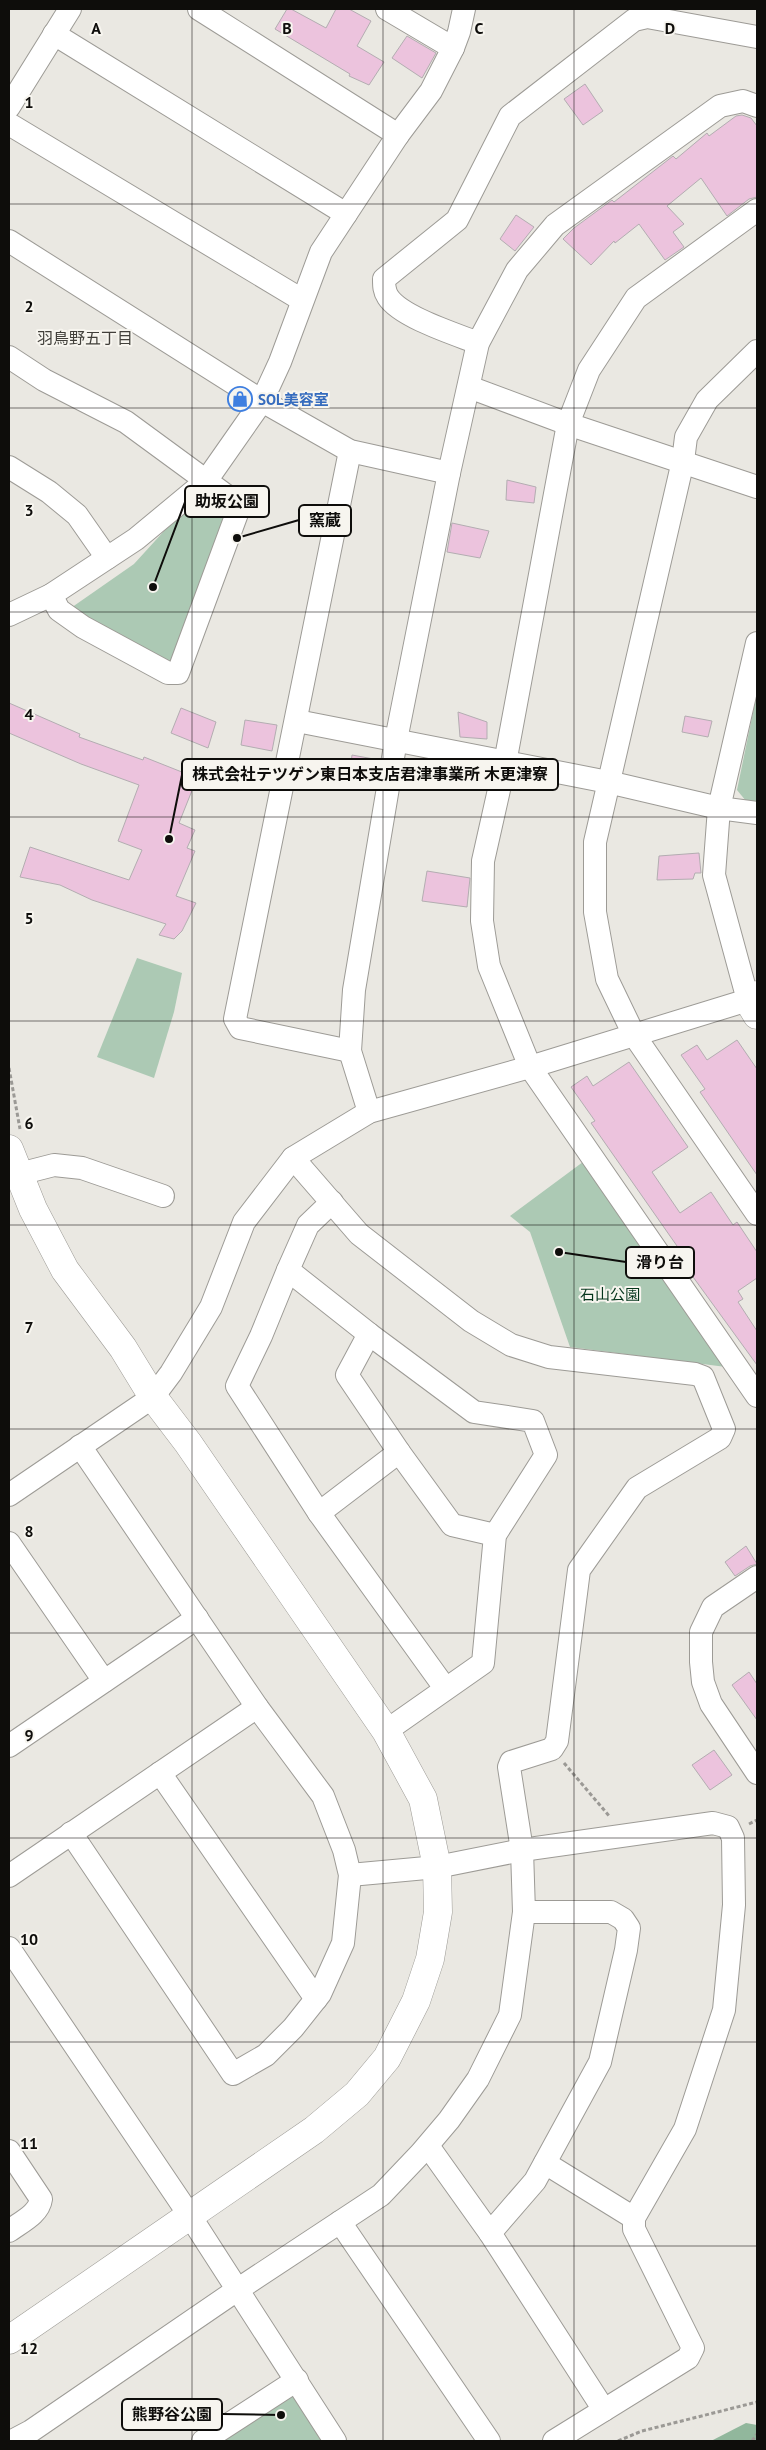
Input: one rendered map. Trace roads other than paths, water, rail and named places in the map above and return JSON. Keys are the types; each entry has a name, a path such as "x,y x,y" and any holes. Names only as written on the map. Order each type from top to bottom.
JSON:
{"street":[{"path":"9,107 70,9"},
{"path":"199,9 398,135"},
{"path":"387,9 453,48"},
{"path":"9,615 50,594 136,539 206,481 262,402 280,362 321,252 398,135 431,91 453,48 464,9"},
{"path":"478,343 421,321 390,299 385,291 384,279 457,220 510,116 634,20 647,17 757,37"},
{"path":"54,34 346,214"},
{"path":"369,1112 350,1051 354,990 396,740 449,473 478,343 518,270 555,225 720,106 743,101 757,106"},
{"path":"9,124 302,300"},
{"path":"757,210 636,298 589,370 568,424 505,763 483,861 482,921 489,966 530,1067 757,1396"},
{"path":"9,241 262,402 350,451 449,473"},
{"path":"757,351 707,400 686,437 683,461 595,842 595,912 607,978 634,1035 757,1214"},
{"path":"9,357 44,380 126,422 239,508 178,673 168,673 83,627 59,610 50,594"},
{"path":"469,387 568,424 757,487"},
{"path":"350,451 236,1019 240,1028 350,1051"},
{"path":"9,467 49,492 77,515 107,558"},
{"path":"9,1496 153,1397 172,1373 211,1307 244,1222 293,1158 369,1112 530,1067 634,1035 754,1003 714,875 719,808 757,643"},
{"path":"297,721 608,782 719,808 757,814"},
{"path":"9,2340 314,2130 357,2094 387,2058 416,2001 430,1960 438,1912 436,1867 423,1799 386,1731 188,1443 153,1397 123,1348 65,1270 33,1209 19,1174 15,1142"},
{"path":"12,2441 32,2431 237,2290 381,2195 428,2146 478,2079 510,2016 524,1912 522,1850 509,1767 511,1762 552,1749 557,1741 579,1570 637,1488 720,1438 724,1429 703,1377 695,1374 549,1357 510,1345 471,1321 359,1234 293,1158"},
{"path":"19,1174 54,1165 82,1168 163,1196"},
{"path":"332,1202 308,1225 261,1336 237,1386 319,1513 445,1688"},
{"path":"288,1270 368,1334 474,1412 533,1421 546,1455 495,1536 483,1663 386,1731"},
{"path":"368,1334 347,1375 399,1452 452,1525 495,1536"},
{"path":"71,1833 233,2074 266,2055 293,2028 316,1999 343,1943 350,1875 344,1850 323,1796 257,1707 80,1446"},
{"path":"319,1513 399,1452"},
{"path":"9,1542 104,1681"},
{"path":"756,1582 713,1607 701,1632 701,1662 703,1682 711,1704 757,1773"},
{"path":"12,1736 104,1681 197,1618"},
{"path":"9,1876 257,1707"},
{"path":"160,1773 316,1999"},
{"path":"350,1875 436,1867 522,1850 713,1823 728,1827 733,1838 734,1904 724,2010 685,2129 634,2218 634,2229 693,2348 688,2358 554,2441"},
{"path":"490,2233 535,2181 600,2062 626,1950 629,1928 623,1919 611,1912 524,1912"},
{"path":"9,1948 190,2216 335,2441"},
{"path":"428,2146 490,2233 604,2410"},
{"path":"9,2151 41,2199 40,2206 35,2212 9,2231"},
{"path":"545,2163 634,2218"},
{"path":"340,2222 489,2441"},
{"path":"204,2441 297,2380"}],"place":[{"name":"SOL美容室","path":"240,399"},
{"name":"窯蔵","path":"237,538"},
{"name":"助坂公園","path":"153,587"},
{"name":"株式会社テツゲン東日本支店君津事業所 木更津寮","path":"169,839"},
{"name":"滑り台","path":"559,1252"},
{"name":"熊野谷公園","path":"281,2415"}],"district":[{"name":"羽鳥野五丁目","path":"85,338"}],"park label":[{"name":"石山公園","path":"610,1294"}]}
